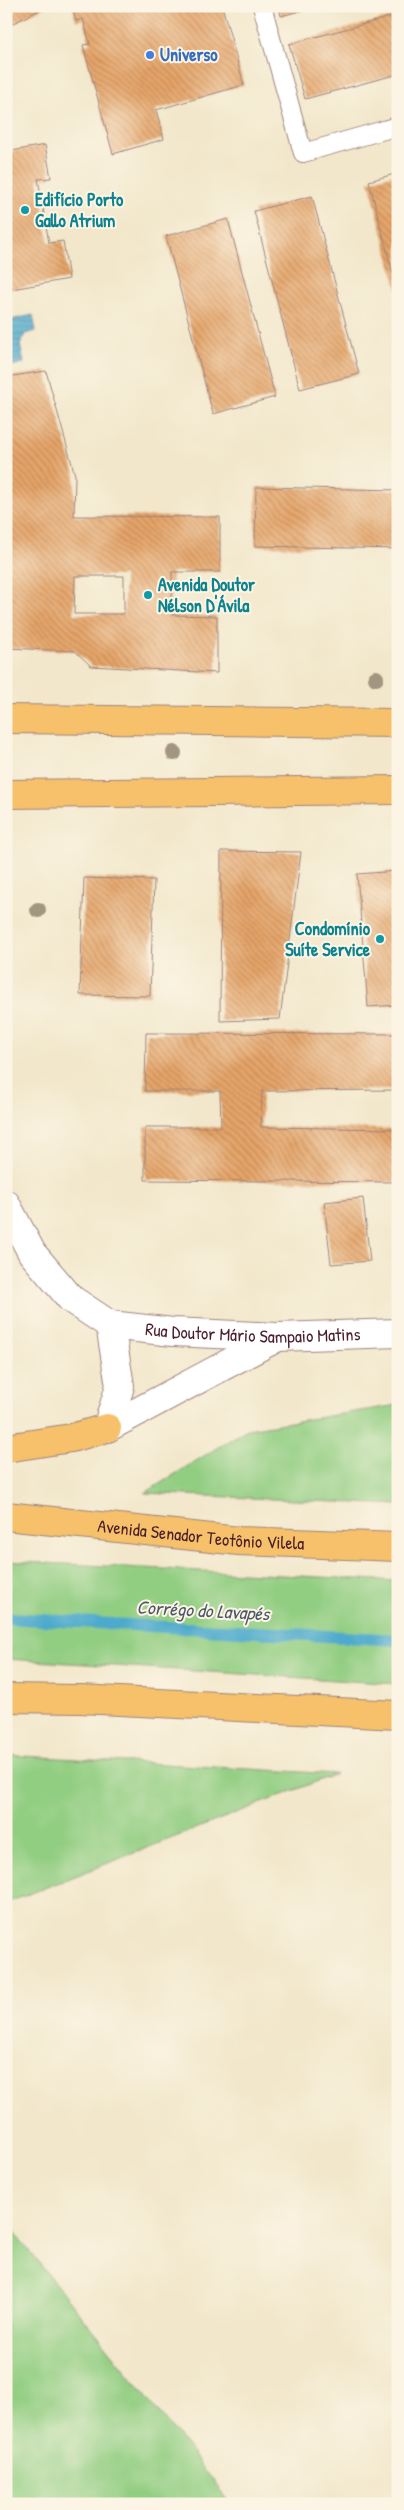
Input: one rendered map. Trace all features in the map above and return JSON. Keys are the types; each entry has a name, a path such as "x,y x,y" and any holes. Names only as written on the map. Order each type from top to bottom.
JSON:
{"main road":[{"path":"6,720 398,723"},
{"path":"6,794 398,790"},
{"path":"6,1448 71,1438 107,1428"},
{"name":"Avenida Senador Teotônio Vilela","path":"6,1516 239,1541 398,1547"},
{"path":"6,1698 80,1699 398,1715"}],"street":[{"path":"6,1204 32,1253 70,1298 110,1325 120,1386 107,1428"},
{"name":"Rua Doutor Mário Sampaio Matins","path":"110,1325 173,1332 277,1337 398,1332"},
{"path":"107,1428 277,1337"}],"lane":[{"path":"262,6 303,153 398,126"}],"green space":[{"path":"398,1405 398,1505 145,1493 247,1429"},
{"path":"6,1561 398,1581 398,1684 6,1659"},
{"path":"6,1755 336,1774 6,1903"},
{"path":"6,2222 232,2504 6,2504"}],"water":[{"path":"33,315 36,331 25,334 20,345 24,363 6,367 6,321"}],"building":[{"path":"6,6 47,6 6,27"},
{"path":"72,6 222,6 244,85 156,110 164,139 113,154 83,45 90,44 83,19 76,21"},
{"path":"279,6 314,6 314,7 281,16"},
{"path":"398,15 398,74 305,99 289,44"},
{"name":"Edifício Porto Gallo Atrium","path":"45,145 51,178 38,179 49,243 63,241 69,279 6,290 6,152"},
{"path":"398,173 398,289 397,289 369,181"},
{"path":"312,196 359,374 300,389 254,211"},
{"path":"228,219 275,397 213,414 166,236"},
{"path":"46,371 75,475 74,516 220,517 220,572 172,572 172,615 217,616 217,673 91,666 75,651 6,648 6,377","holes":["75,576 124,576 124,614 74,614"]},
{"path":"256,487 398,490 398,549 255,546"},
{"path":"221,851 301,852 280,1019 220,1021"},
{"name":"Condomínio Suíte Service","path":"398,871 398,1005 368,1007 357,874"},
{"path":"84,878 154,880 150,996 80,995"},
{"path":"146,1033 398,1034 398,1090 262,1091 261,1127 398,1129 398,1182 145,1180 145,1127 221,1127 220,1091 145,1091"},
{"path":"363,1198 370,1261 331,1264 324,1202"}],"waterway":[{"name":"Corrégo do Lavapés","path":"6,1618 398,1640"}],"place":[{"name":"Universo","path":"150,55"},
{"name":"Edifício Porto Gallo Atrium","path":"25,210"},
{"name":"Avenida Doutor Nélson D'Ávila","path":"148,595"},
{"name":"Condomínio Suíte Service","path":"380,939"}]}
